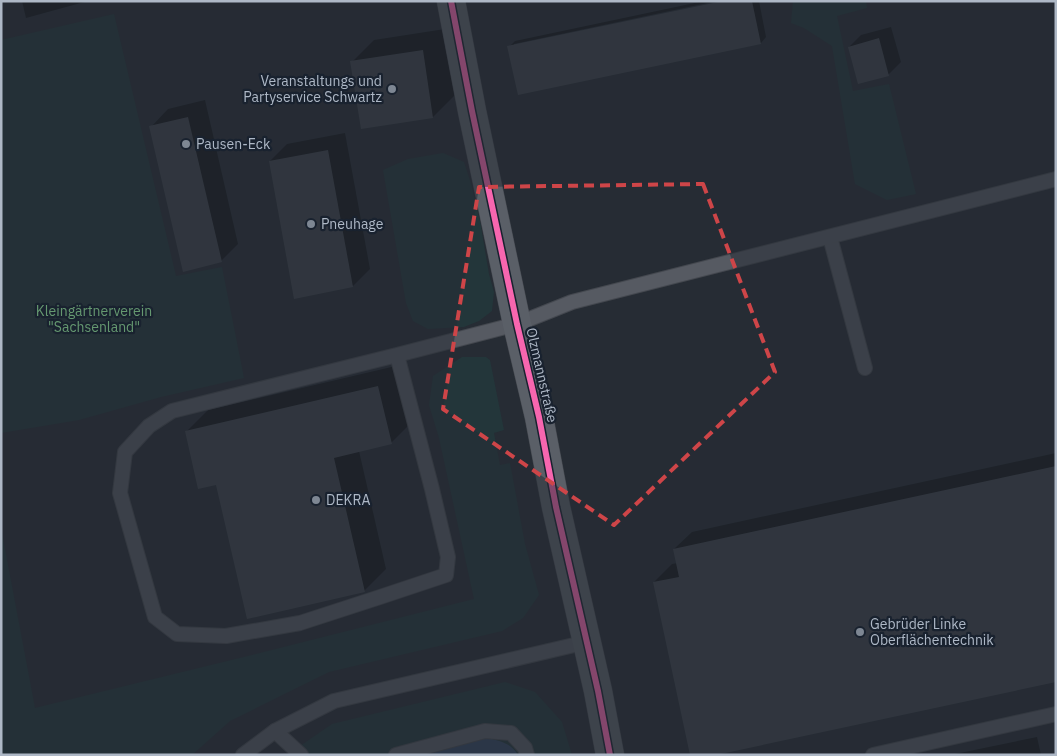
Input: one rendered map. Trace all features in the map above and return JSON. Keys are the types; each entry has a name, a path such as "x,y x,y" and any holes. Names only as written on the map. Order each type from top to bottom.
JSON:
{"main road":[{"name":"Olzmannstraße","path":"451,1 517,324 539,417 556,508 598,691 610,755"}],"lane":[{"path":"397,355 448,557 446,575 380,598 300,622 226,636 178,634 154,617 120,493 124,452 149,426 172,411 517,324 572,302 1056,180"},
{"path":"830,237 865,368"},
{"path":"242,755 275,731 334,701 587,642"},
{"path":"873,755 1056,714"},
{"path":"396,755 485,730 511,733 525,748 527,755"},
{"path":"275,731 301,755"}],"highlighted area":[{"path":"703,184 775,372 614,525 443,409 479,187"}],"green space":[{"path":"793,1 866,1 867,8 837,16 853,91 889,84 916,194 887,200 855,184 832,46 804,28 791,23"},
{"name":"Kleingärtnerverein \"Sachsenland\"","path":"114,14 176,276 222,267 244,378 161,397 79,420 1,433 1,40"},
{"path":"443,153 464,162 480,221 494,292 492,311 479,321 464,327 428,329 413,321 406,303 383,170 408,159"},
{"path":"462,357 486,357 490,360 504,430 494,433 500,465 510,463 525,544 539,595 523,618 502,631 329,672 230,721 192,755 1,755 1,528 35,708 474,599 439,438 429,405 433,376"},
{"path":"505,682 535,692 562,722 572,755 287,755 332,724"}],"water":[{"path":"487,738 509,745 518,755 425,755 465,743"}],"building":[{"path":"723,1 752,1 761,44 518,95 507,46"},
{"path":"879,38 889,76 858,84 848,47"},
{"name":"Veranstaltungs und Partyservice Schwartz","path":"423,50 433,118 361,129 350,61"},
{"path":"188,117 222,262 183,272 149,126"},
{"name":"Pneuhage","path":"328,150 353,287 294,299 269,161"},
{"name":"DEKRA","path":"378,386 392,444 334,458 365,592 247,619 216,485 198,489 185,431"},
{"name":"Gebrüder Linke Oberflächentechnik","path":"1056,466 1056,682 716,755 690,755 653,582 679,577 673,549"}],"cycle path":[{"path":"451,1 472,111 517,324 539,417 556,507 598,691 610,755"}],"place":[{"name":"Veranstaltungs und Partyservice Schwartz","path":"392,89"},
{"name":"Pausen-Eck","path":"186,144"},
{"name":"Pneuhage","path":"311,224"},
{"name":"DEKRA","path":"316,500"},
{"name":"Gebrüder Linke Oberflächentechnik","path":"860,632"}]}
